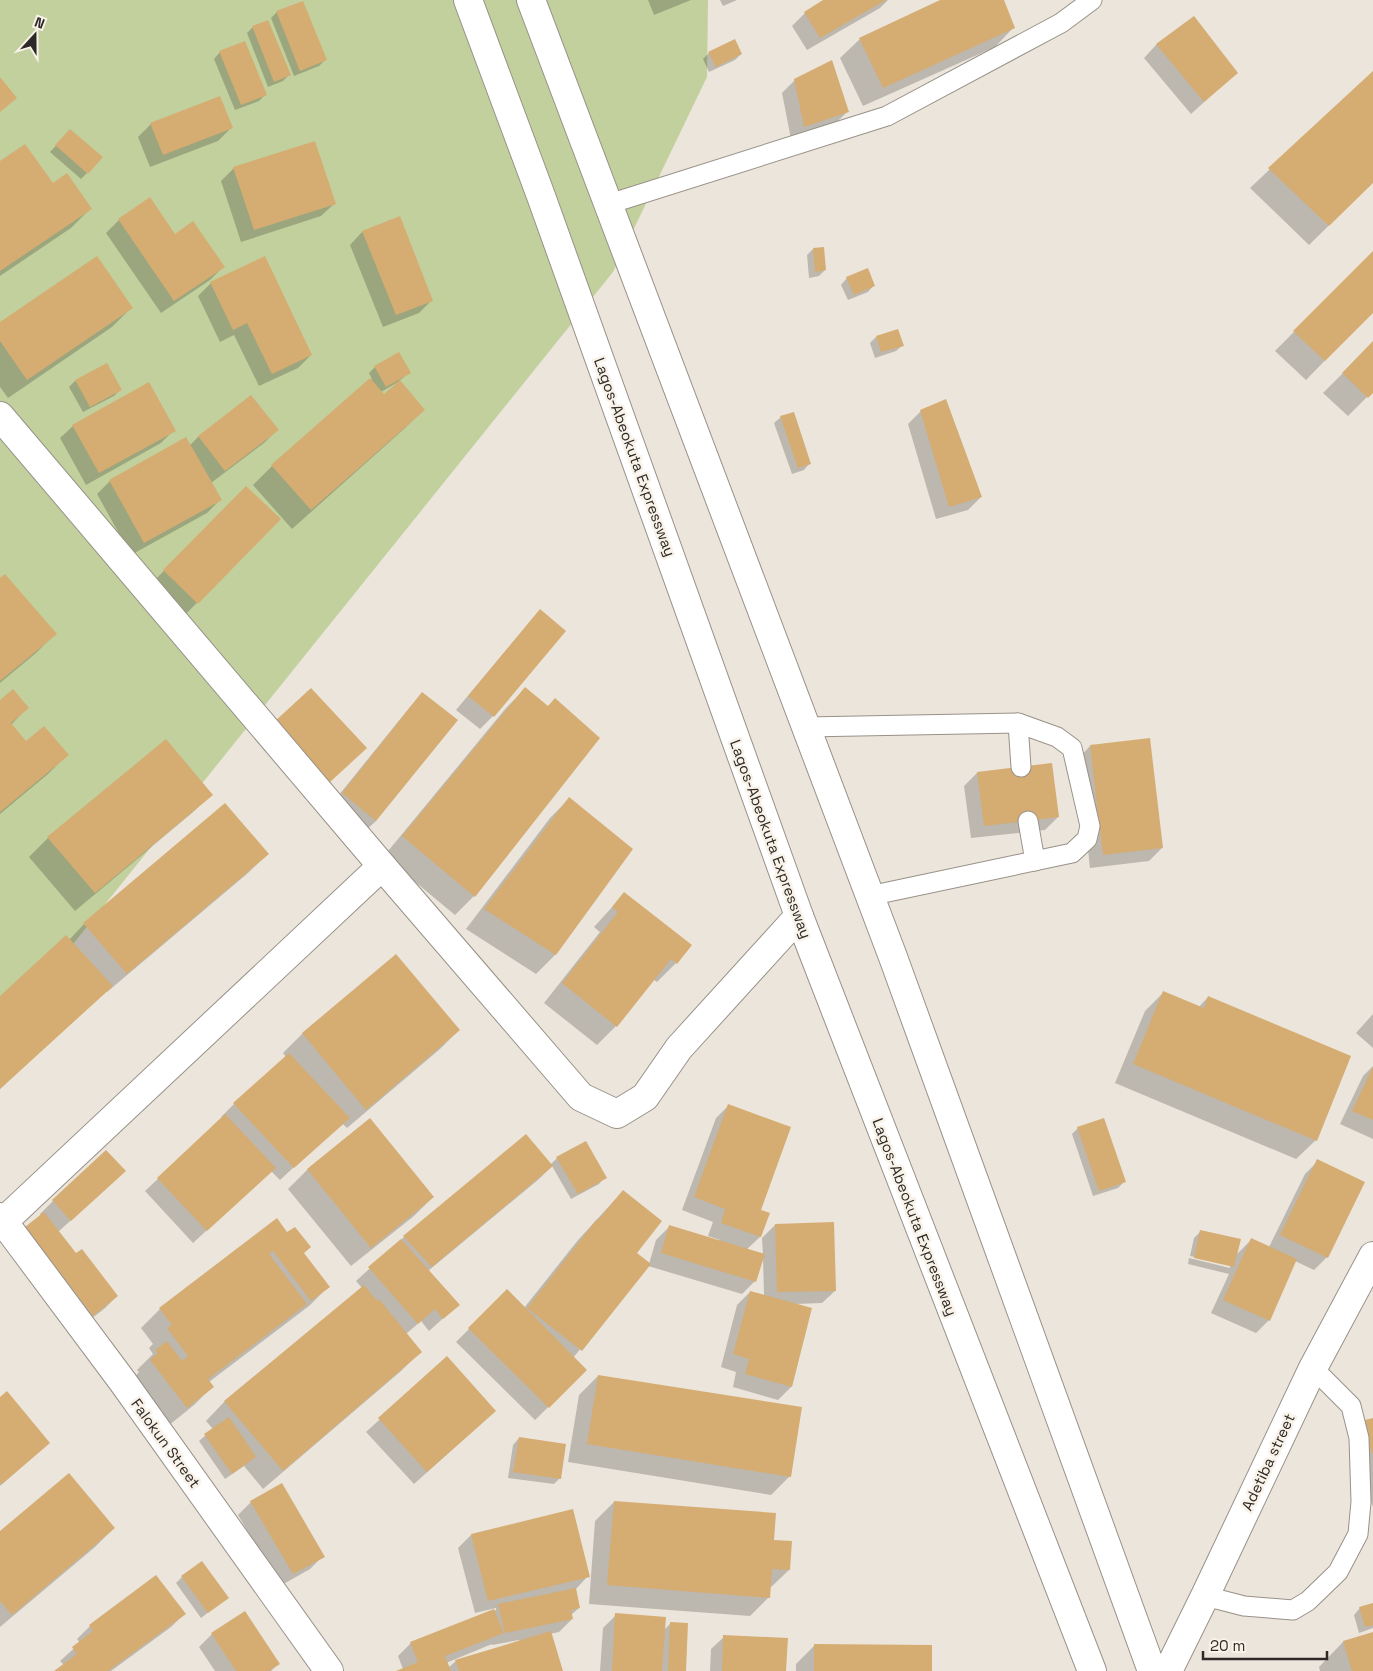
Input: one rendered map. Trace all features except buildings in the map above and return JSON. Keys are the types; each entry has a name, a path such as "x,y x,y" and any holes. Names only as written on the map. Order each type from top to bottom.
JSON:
{"main road":[{"name":"Lagos-Abeokuta Expressway","path":"468,0 545,205 799,916 1092,1671"},
{"path":"531,0 869,896 1152,1671"},
{"path":"0,416 581,1097 617,1114 645,1097 679,1048 799,916"},
{"path":"2,1219 382,866"},
{"name":"Falokun Street","path":"2,1219 123,1382 329,1671"},
{"name":"Adetiba street","path":"1168,1671 1313,1368 1373,1256"}],"lane":[{"path":"608,204 887,116 1061,23 1092,0"},
{"path":"806,727 1018,723 1057,737 1072,748 1090,826 1087,839 1072,853 869,896"},
{"path":"1018,723 1021,767"},
{"path":"1028,821 1035,861"},
{"path":"1205,1596 1244,1606 1293,1610 1308,1601 1338,1572 1358,1534 1361,1502 1359,1438 1351,1406 1313,1368"}],"green space":[{"path":"0,0 708,0 707,77 613,272 0,1035"}]}
